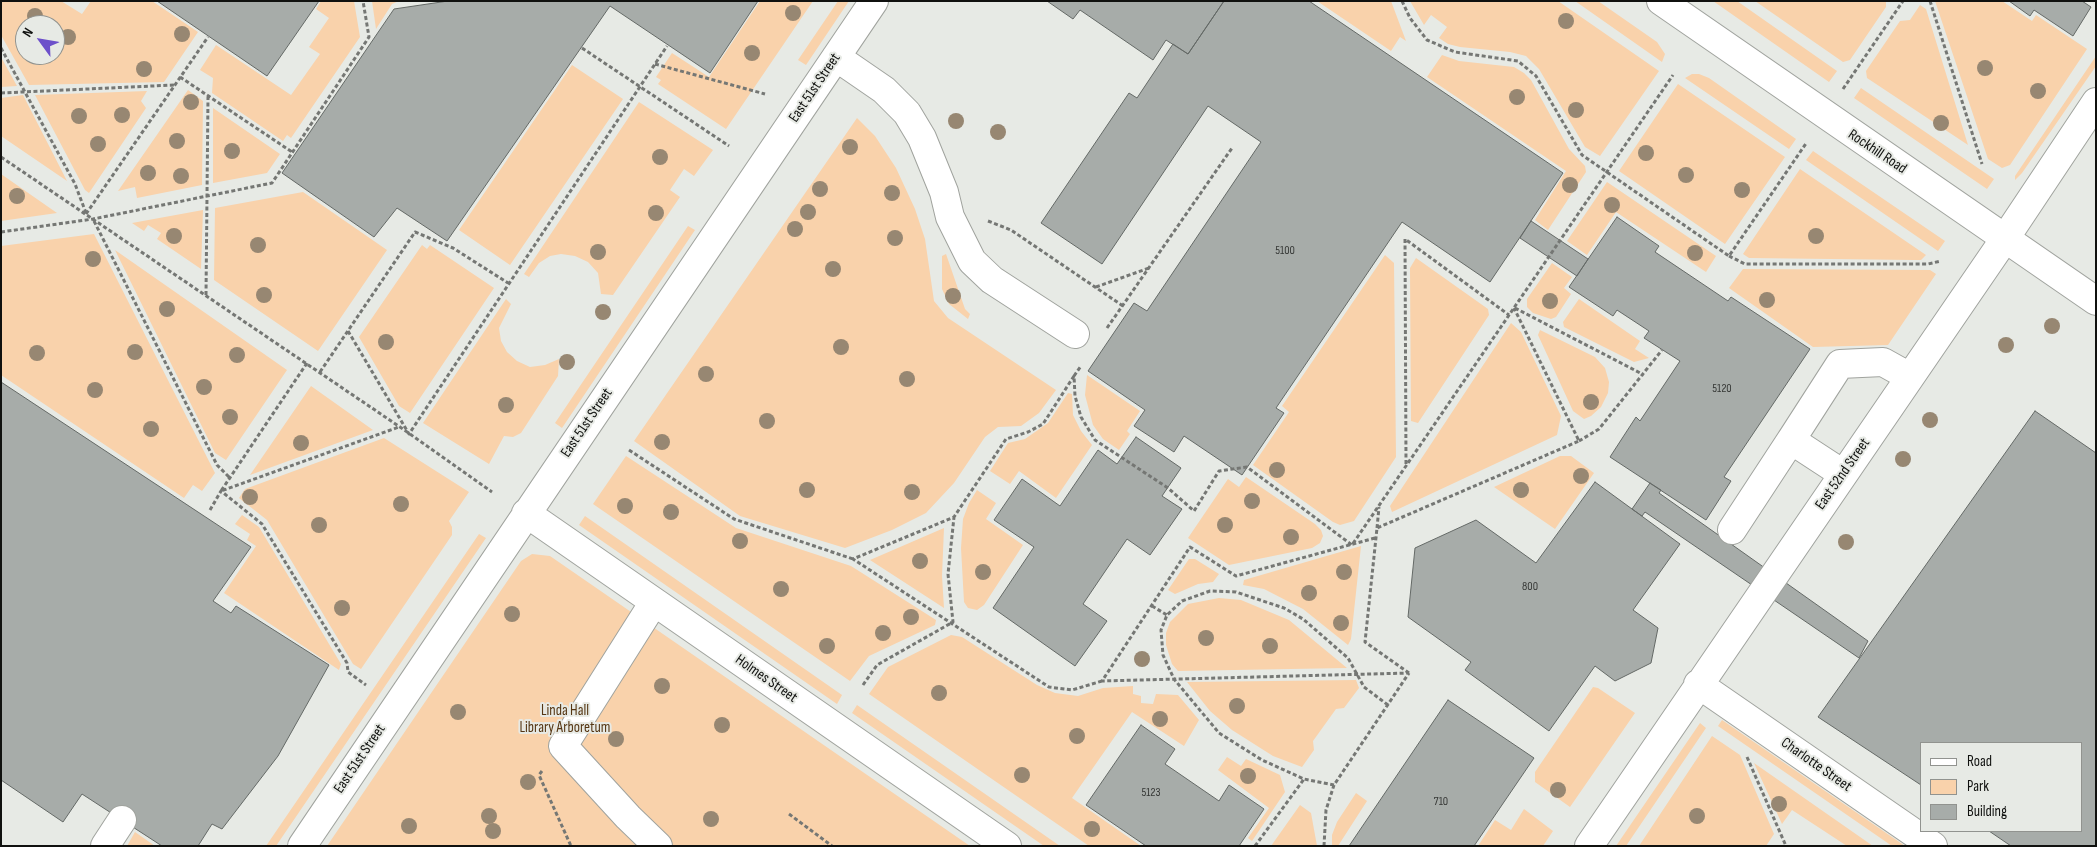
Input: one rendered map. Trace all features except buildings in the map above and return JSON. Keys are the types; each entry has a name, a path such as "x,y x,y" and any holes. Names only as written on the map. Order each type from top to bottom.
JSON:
{"street":[{"name":"East 51st Street","path":"302,846 874,1"},
{"name":"Rockhill Road","path":"1660,1 2004,240 2096,301"},
{"path":"836,57 884,90 907,113 922,138 944,192 950,216 972,261 992,280 1075,334"},
{"name":"East 52nd Street","path":"1590,846 1698,684 2004,240 2096,102"},
{"path":"1732,530 1840,364 1883,362 1910,377"},
{"path":"1791,440 1843,474"},
{"name":"Holmes Street","path":"526,513 1007,846"},
{"path":"654,602 563,746 628,817 658,846"},
{"name":"Charlotte Street","path":"1698,684 1933,846"},
{"path":"105,846 122,820"}],"path":[{"path":"1,232 93,219 272,182 369,37 363,1"},
{"path":"1402,1 1410,18 1427,40 1455,52 1518,61 1536,76 1582,155 1729,256 1745,264 1928,264 1940,261"},
{"path":"1858,66 1903,1"},
{"path":"1930,1 1982,164"},
{"path":"86,214 208,37"},
{"path":"409,434 668,46"},
{"path":"1,48 75,184 86,214"},
{"path":"582,48 729,146"},
{"path":"655,64 765,94"},
{"path":"1352,545 1673,75"},
{"path":"180,77 292,152"},
{"path":"1,93 24,90 174,85"},
{"path":"206,296 208,97"},
{"path":"1729,256 1824,116"},
{"path":"1106,329 1232,148"},
{"path":"1,157 307,363 492,492"},
{"path":"93,219 217,465 230,478"},
{"path":"987,221 1011,230 1123,306"},
{"path":"320,372 415,232 453,248 508,283"},
{"path":"1406,465 1404,239 1509,315"},
{"path":"1095,287 1149,268"},
{"path":"1514,308 1644,375"},
{"path":"1514,308 1579,441"},
{"path":"348,331 409,434"},
{"path":"1377,528 1579,441 1599,429 1644,375 1662,350"},
{"path":"953,622 948,574 954,517 1006,439 1028,432 1043,424 1085,360"},
{"path":"210,510 307,363"},
{"path":"1074,376 1075,396 1081,417 1095,440 1168,488 1194,511 1218,471 1247,467 1352,545"},
{"path":"222,491 400,427"},
{"path":"628,450 734,519 853,559 953,622 1049,687 1072,690 1102,681 1409,673"},
{"path":"222,491 262,524 347,663 348,672 366,685"},
{"path":"1380,504 1365,642 1409,673"},
{"path":"853,559 954,517"},
{"path":"1102,681 1190,547 1236,576 1375,538"},
{"path":"1334,785 1304,779 1262,760 1219,733 1174,679 1163,656 1161,630 1167,615 1182,601 1210,591 1236,592 1284,608 1304,619 1348,658 1364,687 1388,705"},
{"path":"1152,606 1167,615"},
{"path":"862,685 877,665 953,622"},
{"path":"1324,846 1326,810 1334,785 1409,673"},
{"path":"563,746 539,775 571,846"},
{"path":"1744,751 1786,846"},
{"path":"1255,846 1304,779"},
{"path":"789,814 832,846"}],"green space":[{"path":"1,1 61,1 82,14 91,1 152,1 198,32 164,82 29,85 18,65 65,65 65,15 15,15 15,60 1,35"},
{"path":"321,1 354,1 360,37 291,138 287,135 283,141 212,93 213,78 200,70 216,45 291,95 320,54 309,47 329,18 316,9"},
{"path":"372,1 399,1 392,4 376,29"},
{"path":"760,1 813,1 726,129 658,84 661,80 656,77 672,53 709,77"},
{"path":"838,1 849,1 806,65 798,60"},
{"path":"1317,1 1391,1 1406,41 1400,37 1391,51"},
{"path":"1410,1 1558,1 1659,71 1600,156 1585,147 1539,69 1526,56 1510,52 1448,44 1439,38 1447,27 1431,15 1424,25"},
{"path":"1575,1 1598,1 1657,42 1665,54 1662,62"},
{"path":"1713,1 1737,1 1837,71 1829,82"},
{"path":"1755,1 1886,1 1886,7 1850,60 1843,62"},
{"path":"1935,1 2002,1 2032,21 2036,15 2087,49 2010,165 2002,168 1988,159"},
{"path":"1920,5 1926,9 1968,145 1867,78 1866,71 1900,21 1910,20"},
{"path":"1442,55 1459,61 1514,67 1524,73 1531,80 1569,149 1585,166 1586,172 1548,230 1535,220 1566,171 1427,77"},
{"path":"2096,56 2096,66 2022,173 2015,180 2015,176"},
{"path":"1,57 17,86 1,87"},
{"path":"572,65 623,99 510,265 459,230"},
{"path":"1692,74 1699,74 1709,78 1796,139 1789,149 1685,78"},
{"path":"1678,84 1785,157 1725,244 1619,171"},
{"path":"1861,88 1994,179 1987,189 1854,98"},
{"path":"188,90 203,101 202,185 137,198 135,187 118,191"},
{"path":"147,91 141,101 146,108 89,193 85,190 35,95"},
{"path":"23,95 67,181 1,136 1,98"},
{"path":"639,102 713,150 694,176 684,169 670,190 680,197 613,295 601,294 598,273 588,262 575,256 561,254 550,256 539,263 529,277 524,274"},
{"path":"213,108 280,154 267,173 213,183"},
{"path":"857,118 875,136 896,168 915,209 925,239 934,301 948,318 1056,390 1039,413 1021,426 998,427 985,437 954,483 926,513 892,530 845,548 740,516 634,441"},
{"path":"1813,151 1945,241 1938,251 1806,160"},
{"path":"1800,169 1926,255 1921,260 1913,260 1749,258 1743,254"},
{"path":"1,174 57,213 1,221"},
{"path":"1607,182 1716,256 1706,272 1616,212 1587,255 1567,241"},
{"path":"303,192 387,250 318,351 214,280 215,208"},
{"path":"203,210 201,269 157,239 161,233 148,225 144,231 132,223"},
{"path":"688,226 695,230 562,428 555,423"},
{"path":"94,234 215,473 202,491 193,485 184,498 1,375 1,246"},
{"path":"422,245 427,249 430,245 494,288 410,413 399,406 359,337"},
{"path":"115,250 287,370 226,460 215,453"},
{"path":"946,254 965,309 970,314 968,319 949,304 942,289 942,256"},
{"path":"1385,255 1394,263 1396,457 1354,521 1340,525 1333,522 1253,465 1289,412 1282,406"},
{"path":"1416,258 1488,309 1489,315 1418,423 1411,421 1410,268"},
{"path":"1552,263 1572,277 1564,288 1571,294 1556,317 1551,319 1533,313 1527,307 1527,299"},
{"path":"1743,269 1930,270 1936,274 1888,345 1813,347 1729,288"},
{"path":"506,299 511,304 499,328 501,341 507,352 517,361 530,367 545,365 559,359 558,376 521,433 513,437 504,436 489,464 423,423"},
{"path":"1579,299 1640,341 1635,349 1649,358 1634,362 1564,327 1563,322"},
{"path":"1511,323 1521,332 1561,416 1557,435 1392,512 1390,506"},
{"path":"1540,330 1595,357 1605,368 1609,382 1608,393 1601,407 1591,416 1584,419 1573,411 1538,335"},
{"path":"1087,375 1140,411 1127,431 1130,434 1119,450 1103,439 1093,425 1085,395"},
{"path":"311,386 373,430 250,475"},
{"path":"1068,393 1072,394 1073,415 1081,431 1092,445 1056,498 1019,471 1010,484 990,471 1008,443 1025,439 1048,423"},
{"path":"384,438 469,492 449,521 452,527 452,535 361,669 353,664 267,520 239,498 245,489"},
{"path":"626,456 736,528 851,566 936,620 935,625 869,656 850,681 593,504"},
{"path":"1560,456 1571,456 1594,473 1555,529 1494,487"},
{"path":"1246,477 1315,524 1321,530 1323,536 1320,543 1312,548 1229,565 1188,538 1228,479 1239,487"},
{"path":"977,490 996,503 986,519 1023,545 984,605 977,610 968,608 964,602 961,548 963,519 969,503"},
{"path":"242,515 259,527 341,664 339,670 224,593 256,546 247,540 250,534 235,524"},
{"path":"585,516 842,695 837,704 579,525"},
{"path":"944,528 942,576 944,608 870,560"},
{"path":"479,534 486,538 276,846 266,846"},
{"path":"1361,546 1351,639 1348,645 1303,609 1264,589 1243,585 1244,580"},
{"name":"Linda Hall Library Arboretum","path":"532,554 550,556 970,846 327,846 521,561"},
{"path":"1189,559 1195,559 1219,574 1213,582 1198,584 1175,594 1168,590"},
{"path":"1219,598 1241,600 1289,620 1347,668 1178,671 1172,664 1166,645 1166,633 1170,622 1188,604"},
{"path":"951,635 962,637 1037,685 1055,693 1078,696 1103,688 1133,686 1133,694 1141,696 1141,703 1153,704 1156,694 1178,695 1199,720 1184,746 1132,712 1072,798 1141,846 1089,846 869,694 888,667"},
{"path":"1356,680 1359,688 1344,708 1336,709 1313,741 1314,750 1302,767 1273,756 1232,730 1210,711 1187,682"},
{"path":"1593,687 1598,688 1635,713 1570,807 1535,782 1535,772"},
{"path":"857,705 1060,846 1044,846 852,713"},
{"path":"1722,720 1905,846 1892,846 1718,726"},
{"path":"1700,723 1706,728 1626,846 1616,846"},
{"path":"1712,736 1740,755 1774,834 1766,846 1639,846"},
{"path":"1227,757 1241,766 1246,759 1280,775 1285,792 1252,841 1248,838 1269,808 1218,770"},
{"path":"1754,763 1873,846 1847,846 1792,810 1782,824"},
{"path":"1356,793 1367,801 1338,846 1332,846 1332,835 1337,822"},
{"path":"1300,805 1311,813 1317,846 1271,846"},
{"path":"1524,809 1553,831 1543,846 1478,846 1495,820 1511,830"},
{"path":"135,832 155,846 127,846"}]}
